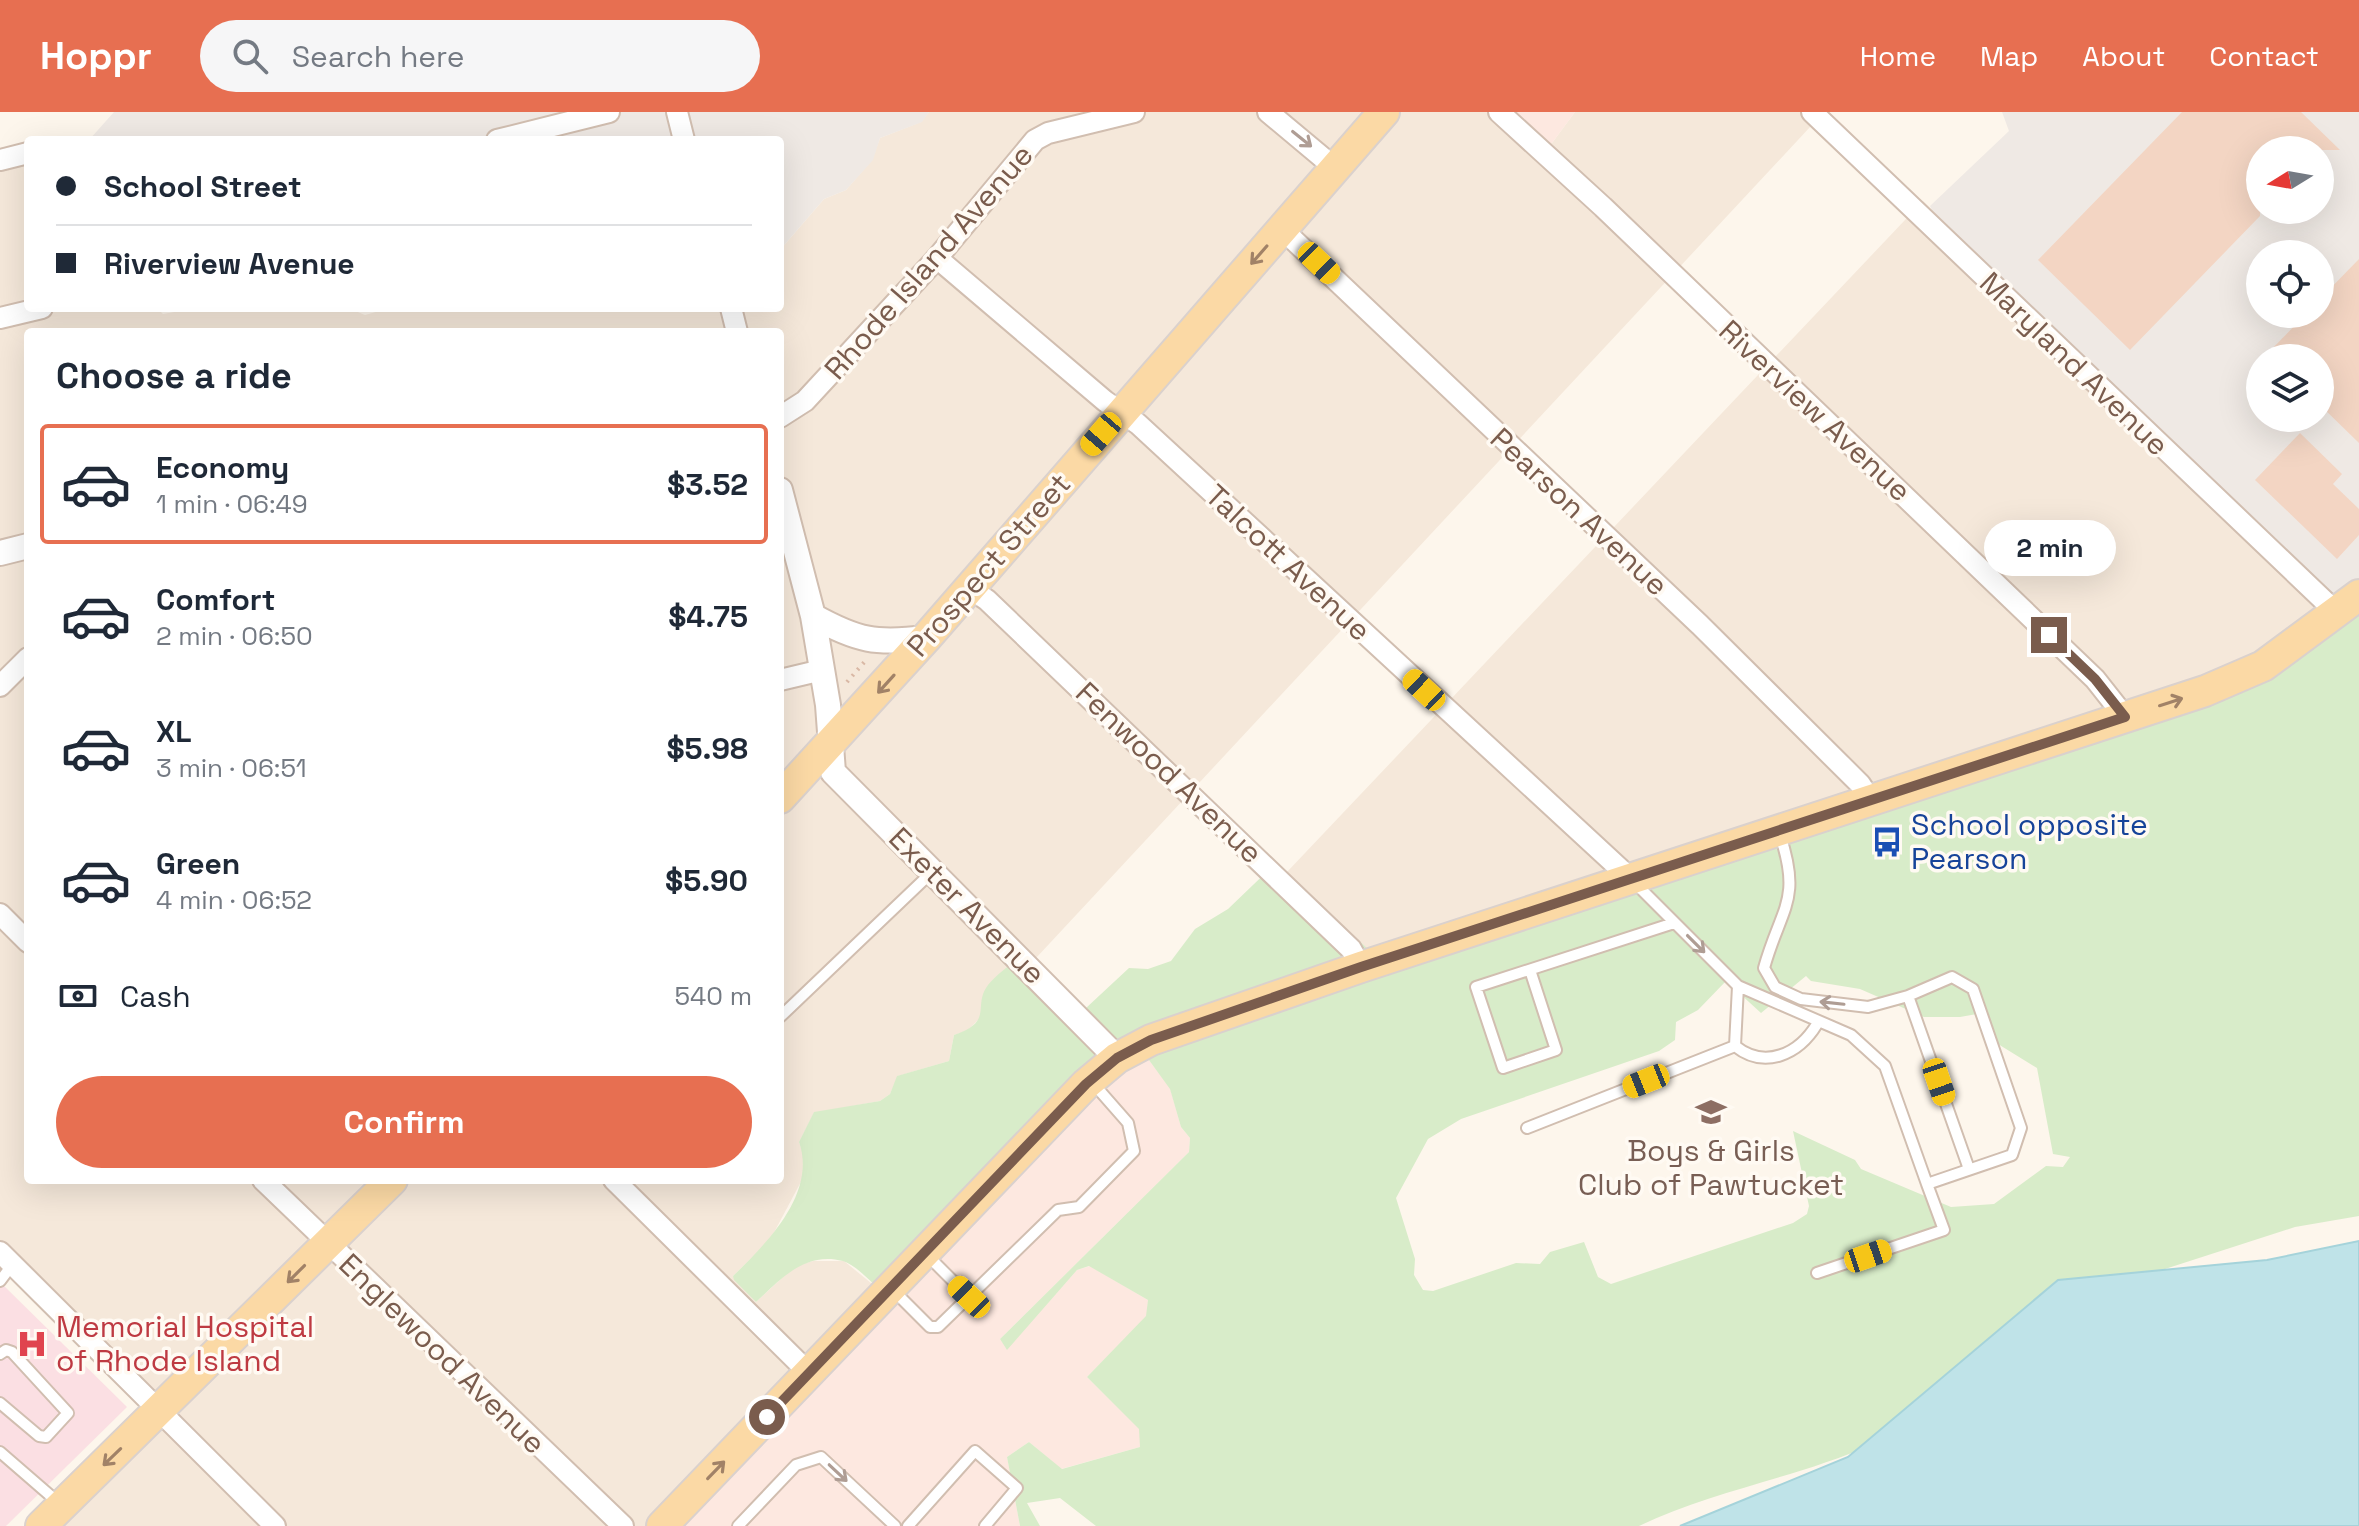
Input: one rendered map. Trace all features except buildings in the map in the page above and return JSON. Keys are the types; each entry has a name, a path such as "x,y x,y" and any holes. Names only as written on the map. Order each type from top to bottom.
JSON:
{"main road":[{"name":"Prospect Street","path":"784,794 926,638 1384,112"},
{"path":"662,1526 1091,1081 1117,1058 1151,1040 1361,967 2205,691 2263,666 2348,604"},
{"path":"51,1516 388,1184"}],"street":[{"path":"513,136 609,112"},
{"path":"677,112 683,136"},
{"name":"Rhode Island Avenue","path":"784,414 805,401 937,258 1035,140 1048,133 1134,112"},
{"path":"1268,112 1335,168"},
{"name":"Riverview Avenue","path":"1499,112 1603,207 2095,679 2125,717"},
{"name":"Maryland Avenue","path":"1812,112 2348,604"},
{"path":"0,160 24,154"},
{"name":"Pearson Avenue","path":"1282,229 1700,625 1860,784 1870,799"},
{"name":"Talcott Avenue","path":"937,258 1161,444 1630,878"},
{"path":"0,318 25,312"},
{"name":"Exeter Avenue","path":"784,505 813,616 833,772 1117,1058"},
{"path":"0,553 24,547"},
{"name":"Fenwood Avenue","path":"968,587 987,600 1247,846 1351,949 1361,967"},
{"path":"813,616 842,632 881,643 926,638"},
{"path":"0,686 24,662"},
{"path":"784,679 822,670"},
{"path":"0,914 24,938"},
{"name":"Englewood Avenue","path":"267,1184 623,1526"},
{"path":"619,1184 809,1373"},
{"path":"4,1266 275,1526"}],"lane":[{"path":"1778,830 1791,871 1792,895 1773,934 1764,968 1775,987 1801,999 1868,1007 1908,996 1952,977 1973,989 2021,1128 2012,1155 1927,1184"},
{"path":"784,1013 931,873"},
{"path":"1630,878 1738,986 1817,1024 1851,1035 1885,1066 1944,1230 1817,1273"},
{"path":"1530,970 1556,1050 1503,1068 1476,987 1674,923"},
{"path":"1735,1046 1738,986"},
{"path":"1908,996 1969,1169"},
{"path":"1735,1046 1748,1056 1770,1058 1793,1052 1817,1024"},
{"path":"1527,1128 1735,1046"},
{"path":"891,1287 930,1327 938,1327 1058,1210 1079,1207 1134,1151 1128,1123 1091,1081"},
{"path":"924,1253 969,1297"},
{"path":"0,1354 6,1350 12,1352 68,1413 46,1437 39,1436 0,1403"},
{"path":"908,1526 975,1451 1017,1488 985,1526"},
{"path":"0,1452 51,1516"},
{"path":"738,1526 796,1465 821,1457 895,1526"}],"path":[{"path":"842,687 871,654"}],"shaded area":[{"path":"114,112 929,112 922,122 880,138 873,160 846,190 824,199 784,245 784,136 93,136"},
{"path":"929,112 1513,112 1552,143 1575,112 1824,112 981,1017 967,1031 954,1035 949,1061 898,1076 890,1094 880,1101 814,1113 799,1142 806,1162 803,1178 770,1240 733,1276 756,1302 795,1266 813,1261 844,1261 887,1296 664,1526 40,1526 156,1412 0,1250 0,159 24,153 24,312 358,312 365,315 376,312 784,312 784,245 824,199 846,190 872,160 880,138 921,122"},
{"path":"1513,112 1575,112 1552,143 1547,144"},
{"path":"2002,112 2359,112 2359,598 2338,609 1930,206 2009,131"},
{"path":"1923,201 2340,610 2261,666 1373,957 1287,872"},
{"path":"1141,1049 1170,1088 1181,1127 1190,1138 1189,1152 1000,1339 1007,1349 1077,1270 1090,1266 1148,1300 1147,1316 1087,1377 1140,1429 1140,1447 1061,1469 1029,1442 1007,1457 1020,1526 664,1526"},
{"name":"Memorial Hospital of Rhode Island","path":"0,1282 127,1407 6,1526 0,1526"}],"green space":[{"path":"2359,598 2359,1216 2295,1227 2100,1290 1873,1444 1844,1456 1697,1503 1639,1526 1096,1526 1060,1498 1027,1503 1040,1526 1020,1526 1007,1457 1029,1442 1062,1469 1140,1447 1139,1429 1087,1377 1146,1316 1148,1300 1089,1266 1077,1270 1007,1350 1000,1339 1189,1152 1190,1138 1181,1127 1170,1089 1141,1049 887,1296 854,1267 829,1259 817,1260 795,1269 756,1302 734,1280 733,1276 774,1233 795,1198 803,1161 799,1142 814,1112 880,1101 890,1094 897,1076 949,1061 954,1035 967,1030 979,1019 988,985 1023,954 1081,1008 1086,1008 1129,968 1148,969 1171,961 1195,929 1228,909 1276,863 1369,950 2159,708","holes":["1806,976 1811,981 1860,989 1924,1017 1960,1017 1988,1012 1985,1024 1998,1044 2037,1068 2053,1154 2070,1157 2063,1167 2046,1166 1994,1204 1951,1207 1861,1169 1855,1160 1793,1131 1809,1206 1807,1214 1793,1223 1611,1284 1598,1277 1584,1242 1550,1252 1540,1264 1516,1263 1433,1291 1423,1290 1414,1275 1415,1259 1396,1198 1428,1139 1461,1119 1659,1051 1675,1040 1676,1022 1698,1010 1726,981 1761,1013"]}],"water":[{"path":"2359,1241 2359,1526 1680,1526 1848,1457 2058,1280 2267,1260"}],"place":[{"name":"School opposite Pearson","path":"1887,842"},
{"name":"Boys & Girls Club of Pawtucket","path":"1711,1112"},
{"name":"Memorial Hospital of Rhode Island","path":"32,1344"}],"route":[{"path":"767,1417 1086,1084 1117,1058 1151,1040 1361,967 2125,717 2095,679 2049,635"}]}
